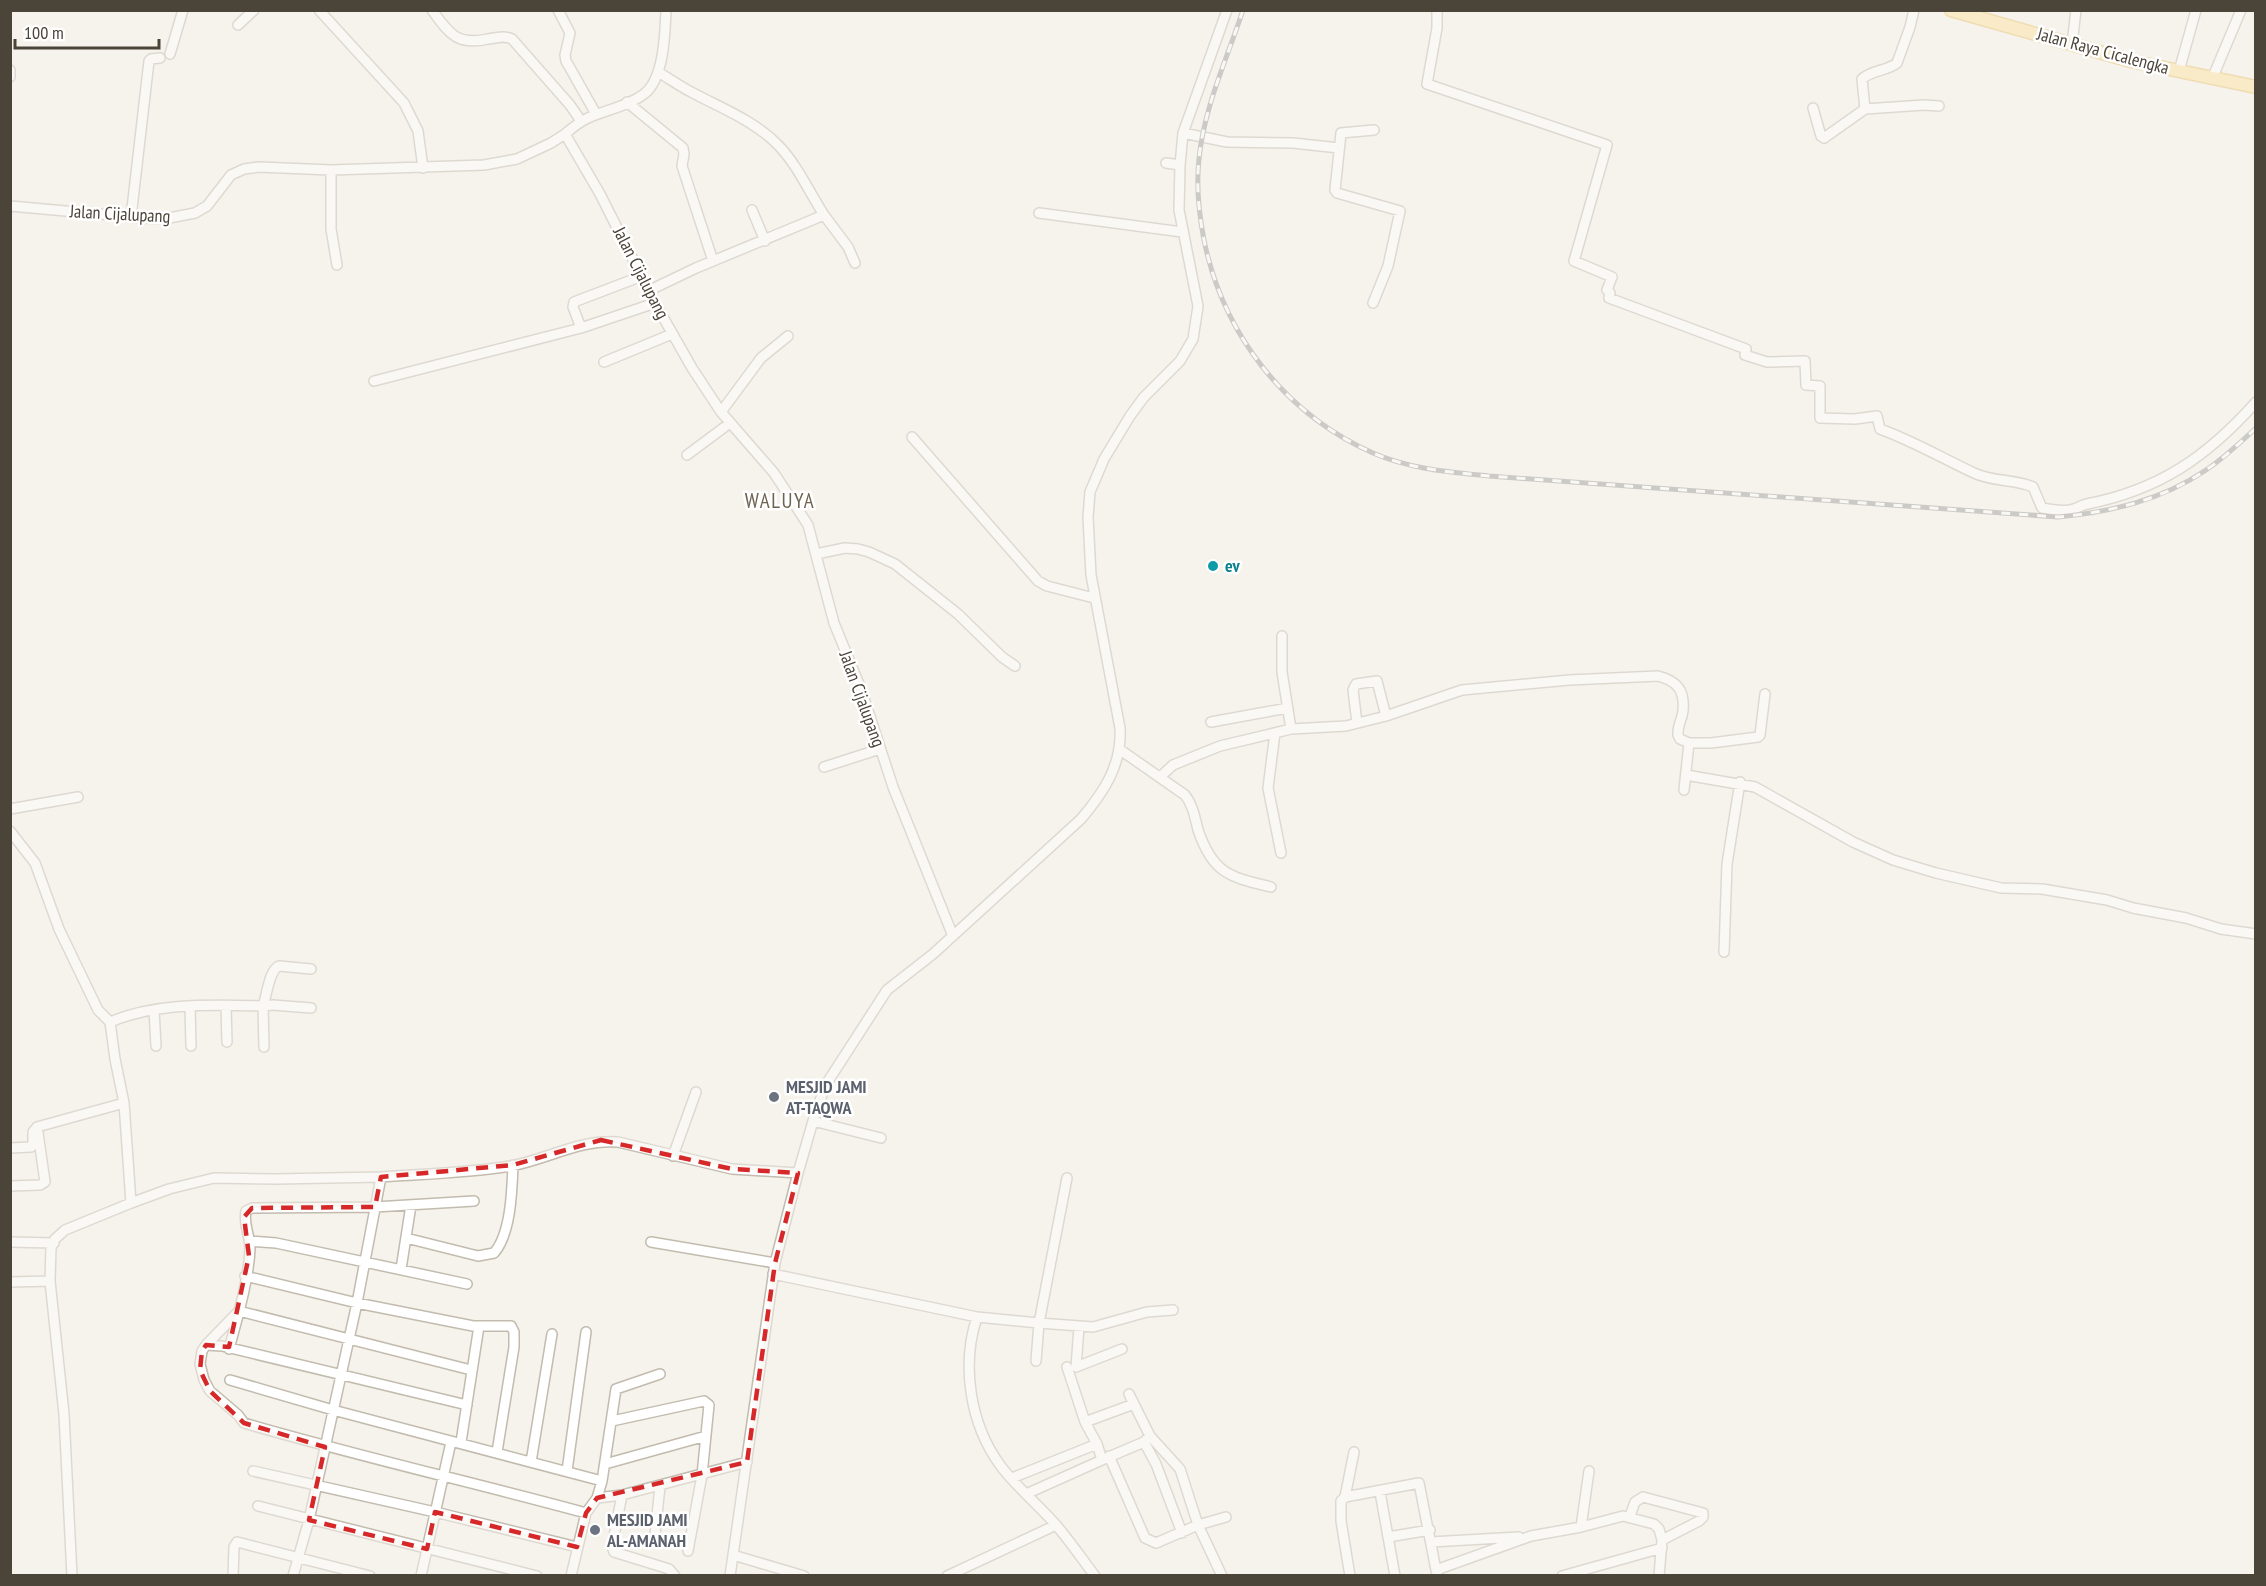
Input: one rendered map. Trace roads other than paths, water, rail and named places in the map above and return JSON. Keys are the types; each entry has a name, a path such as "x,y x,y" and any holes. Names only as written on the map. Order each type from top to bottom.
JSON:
{"main road":[{"name":"Jalan Raya Cicalengka","path":"1951,10 2072,44 2179,71 2256,87"}],"street":[{"path":"170,54 183,10"},
{"path":"238,25 254,10"},
{"path":"319,10 404,103 418,131 423,168"},
{"path":"432,10 451,35 460,40 470,42 506,36 512,39 570,105 581,121"},
{"path":"558,10 570,33 565,55 566,61 596,114"},
{"path":"565,134 581,121 643,95 649,89 658,72 666,10"},
{"path":"730,1575 775,1263 813,1120 830,1078 856,1042 879,1000 897,981 953,936 1081,819 1112,774 1119,750 1120,728 1094,598 1088,517 1090,492 1104,459 1130,416 1144,397 1180,361 1192,339 1198,306 1182,232 1178,192 1183,133 1227,10"},
{"path":"1437,10 1437,28 1427,84 1607,145 1574,261 1612,278 1607,290 1610,293 1609,298 1746,349 1745,355 1767,362 1805,361 1806,385 1820,386 1820,418 1855,419 1877,416 1880,429 1913,441 1974,473 1991,479 2033,487 2042,508 2072,510 2082,504 2130,494 2154,484 2220,440 2256,402"},
{"path":"1865,109 1862,79 1877,70 1894,66 1897,63 1914,10"},
{"path":"2072,44 2076,10"},
{"path":"2179,71 2196,10"},
{"path":"2212,78 2241,10"},
{"path":"131,217 149,61 151,58 160,58"},
{"path":"10,70 10,77"},
{"path":"658,72 690,92 743,118 780,147 824,215 848,247 855,263"},
{"path":"627,102 683,148 682,166 713,261"},
{"path":"1813,108 1821,136 1824,138 1865,109 1939,106"},
{"path":"1372,303 1388,266 1401,212 1336,192 1342,132 1374,130"},
{"path":"1183,133 1227,142 1293,143 1339,148"},
{"name":"Jalan Cijalupang","path":"10,206 164,219 195,213 207,206 231,175 244,169 259,167 331,171 500,163 531,153 565,134 600,194 672,334 721,412 774,473 808,525 834,623 861,688 893,787 953,936"},
{"path":"1166,163 1180,165"},
{"path":"331,171 331,229 337,265"},
{"path":"752,210 765,241"},
{"path":"1040,213 1182,232"},
{"path":"650,290 824,215"},
{"path":"581,328 573,307 574,302 642,276"},
{"path":"374,381 581,328 655,303"},
{"path":"604,362 672,334"},
{"path":"721,412 761,358 788,336"},
{"path":"687,455 730,423"},
{"path":"912,437 1038,581 1047,586 1094,598"},
{"path":"816,555 845,549 858,549 895,564 958,614 1002,657 1015,666"},
{"path":"1282,636 1282,672 1291,729"},
{"path":"1160,777 1173,765 1220,746 1291,729 1333,727 1357,723 1386,716 1462,690 1569,680 1658,676 1672,680 1679,687 1683,699 1683,711 1678,735 1680,739 1689,743 1711,743 1758,737 1766,694"},
{"path":"1357,723 1353,690 1356,684 1377,681 1386,716"},
{"path":"1211,722 1288,708"},
{"path":"1275,733 1268,788 1281,853"},
{"path":"1684,790 1689,743"},
{"path":"824,767 880,748"},
{"path":"1119,750 1188,799 1204,845 1220,869 1232,878 1271,887"},
{"path":"1686,775 1755,786 1853,842 1893,860 1936,873 2001,888 2042,888 2107,900 2133,908 2186,918 2221,929 2256,934"},
{"path":"1724,952 1727,864 1740,782"},
{"path":"10,809 78,796"},
{"path":"10,831 35,863 59,929 99,1010 110,1022 114,1059 124,1103 131,1203"},
{"path":"264,1047 263,1006 272,970 279,966 311,969"},
{"path":"110,1022 128,1014 190,1006 273,1005 311,1008"},
{"path":"190,1006 191,1046"},
{"path":"226,1006 227,1042"},
{"path":"154,1010 156,1046"},
{"path":"673,1156 696,1092"},
{"path":"10,1148 31,1147 33,1132 37,1127 124,1103"},
{"path":"813,1120 881,1138"},
{"path":"10,1186 40,1185 45,1182 37,1127"},
{"path":"72,1575 64,1414 50,1281 51,1248 65,1230 169,1189 214,1178 381,1177 471,1171 513,1165 571,1146 601,1140 732,1169 798,1173"},
{"path":"406,1238 478,1256 494,1253 505,1231 513,1165"},
{"path":"293,1575 309,1520 357,1304 381,1177"},
{"path":"1036,1361 1039,1323 1067,1178"},
{"path":"229,1349 239,1311 249,1241 244,1217 246,1212 252,1208 375,1207 474,1201"},
{"path":"401,1269 411,1205"},
{"path":"249,1241 276,1243 467,1284"},
{"path":"10,1242 54,1243"},
{"path":"651,1242 775,1263"},
{"path":"773,1274 977,1317 1079,1327 1094,1327 1147,1312 1173,1310"},
{"path":"245,1276 357,1304 479,1326 511,1326 514,1332 514,1347 497,1452"},
{"path":"10,1282 50,1281"},
{"path":"239,1311 471,1370"},
{"path":"239,1311 202,1351 200,1364 204,1380 210,1391 244,1423 325,1447 586,1513"},
{"path":"977,1317 973,1327 970,1383 973,1407 983,1437 1000,1466 1056,1525 1095,1575"},
{"path":"461,1443 479,1326"},
{"path":"1079,1327 1076,1367 1122,1349"},
{"path":"567,1471 586,1332"},
{"path":"531,1462 552,1334"},
{"path":"207,1345 467,1405"},
{"path":"1067,1367 1085,1422 1106,1458 1145,1538 1156,1543 1198,1525 1226,1517"},
{"path":"571,1575 586,1513 597,1498 602,1481 612,1421 613,1395 616,1389 660,1374"},
{"path":"230,1380 333,1410 602,1481"},
{"path":"1129,1394 1182,1533"},
{"path":"612,1421 704,1401 709,1408 702,1475 688,1551"},
{"path":"1085,1422 1134,1404"},
{"path":"605,1464 706,1436"},
{"path":"1026,1494 1147,1439"},
{"path":"1147,1439 1180,1469 1198,1525 1222,1575"},
{"path":"421,1575 451,1442"},
{"path":"1012,1478 1097,1444"},
{"path":"1350,1575 1339,1508 1344,1497 1354,1452"},
{"path":"597,1498 660,1486 747,1462"},
{"path":"253,1471 435,1512 577,1548"},
{"path":"1581,1527 1588,1471"},
{"path":"1344,1497 1419,1483 1437,1573 1532,1536"},
{"path":"655,1535 660,1486"},
{"path":"1380,1492 1395,1575"},
{"path":"622,1495 612,1546 614,1552 669,1569 675,1575"},
{"path":"1562,1575 1662,1544 1700,1521 1703,1513 1644,1497 1635,1502 1630,1516"},
{"path":"258,1506 537,1575"},
{"path":"1431,1542 1532,1536 1581,1527 1616,1517 1630,1516 1657,1527 1662,1544 1659,1575"},
{"path":"947,1575 1056,1525"},
{"path":"1388,1537 1430,1530"},
{"path":"233,1575 234,1548 237,1542 370,1575"},
{"path":"733,1555 804,1575"}],"railway":[{"path":"1243,10 1211,102 1199,159 1199,210 1213,275 1226,307 1243,338 1263,367 1286,393 1341,437 1373,453 1415,466 1489,476 2058,517 2117,508 2172,489 2213,465 2256,428"}],"place":[{"name":"ev","path":"1213,566"},
{"name":"MESJID JAMI AT-TAQWA","path":"774,1097"},
{"name":"MESJID JAMI AL-AMANAH","path":"595,1530"}],"district":[{"name":"WALUYA","path":"780,501"}]}
